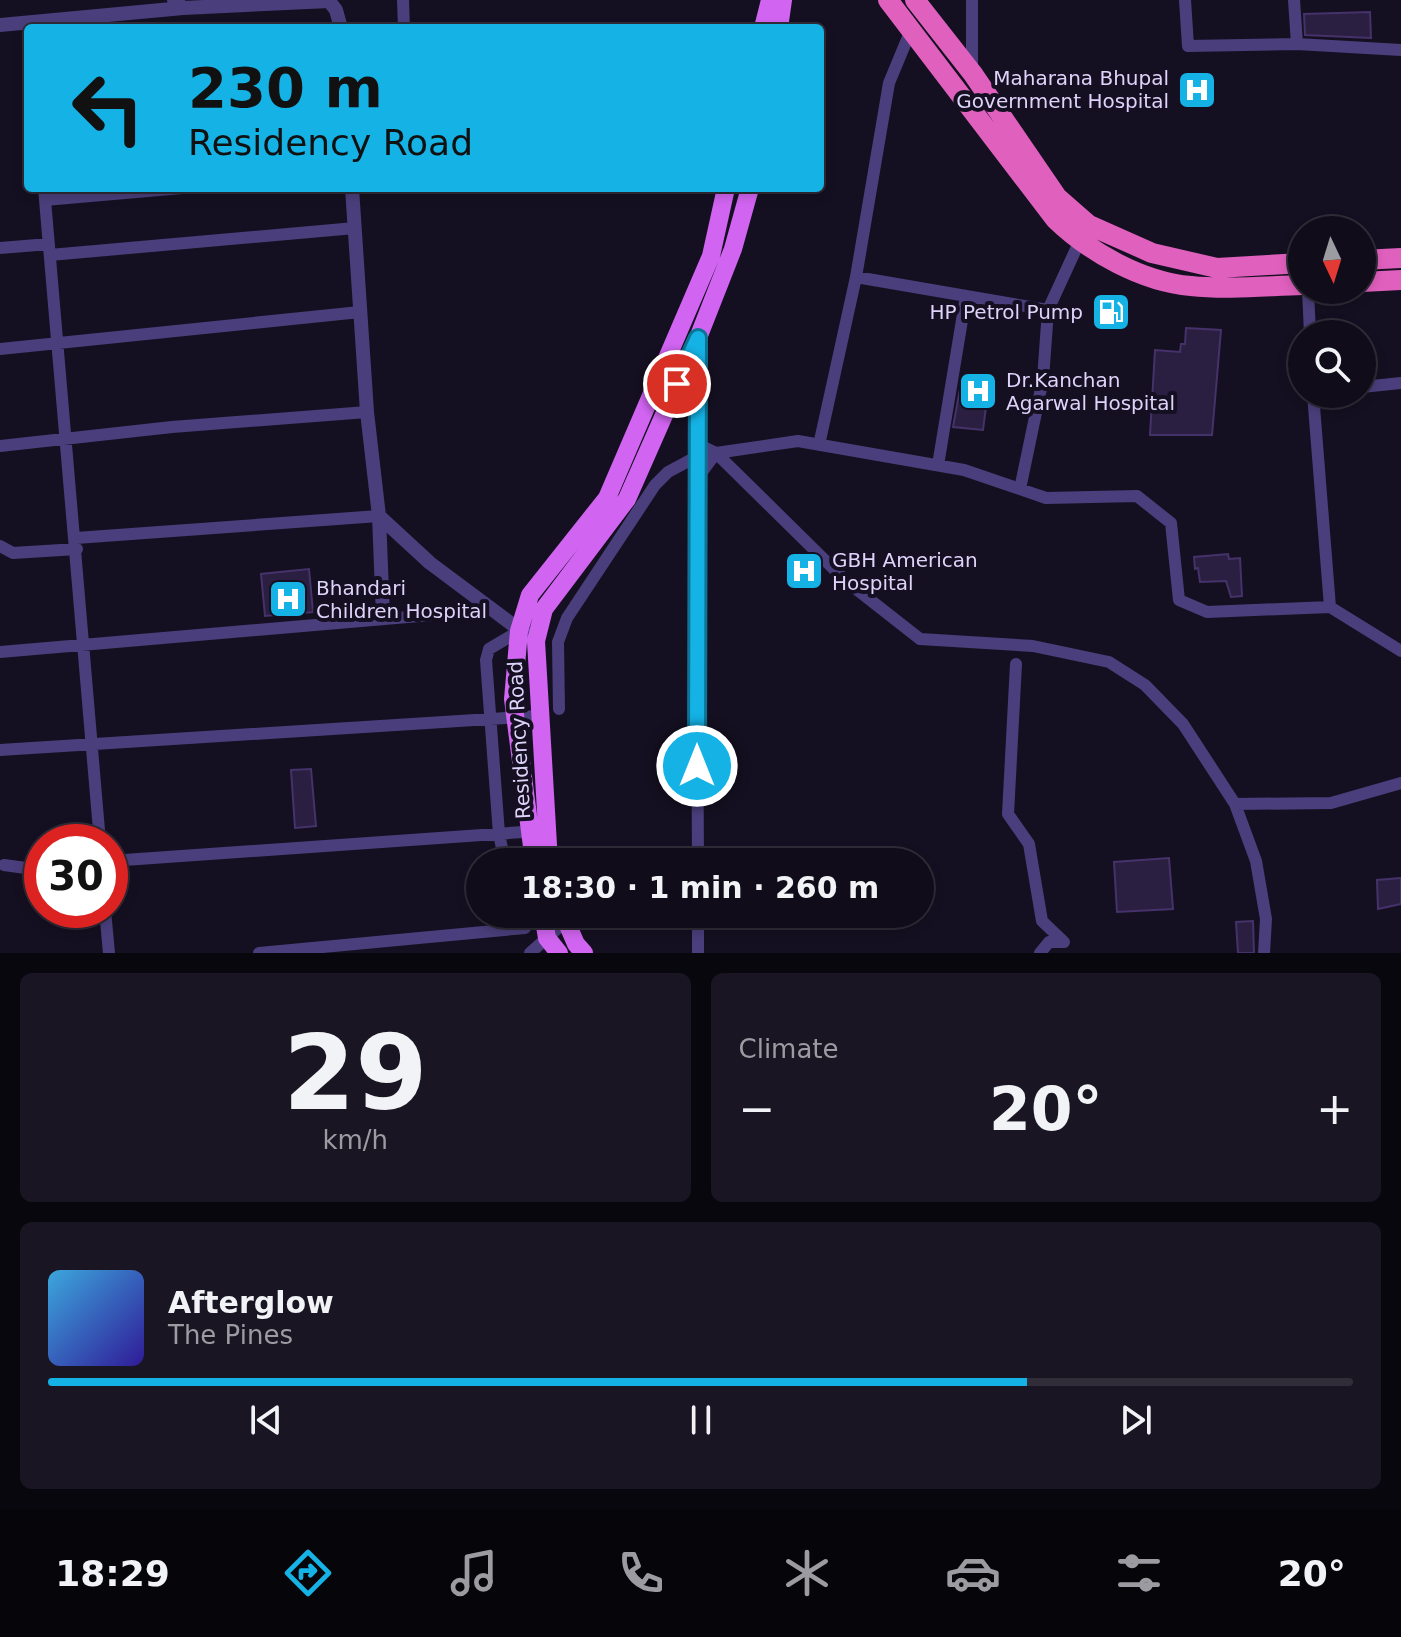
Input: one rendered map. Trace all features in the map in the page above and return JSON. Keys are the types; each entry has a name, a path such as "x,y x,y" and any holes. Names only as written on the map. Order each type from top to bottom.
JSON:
{"highway":[{"path":"888,0 1055,219 1084,234 1133,269 1189,286 1288,285"},
{"path":"915,0 973,74 1084,234 1217,268 1288,264"},
{"path":"1376,259 1401,258"},
{"path":"1376,281 1401,280"}],"main road":[{"path":"764,24 770,0"},
{"path":"780,24 783,0"},
{"path":"536,848 538,831 513,699 519,631 530,595 607,498 711,256 725,192"},
{"name":"Residency Road","path":"544,848 538,831 536,641 544,609 627,499 698,338 733,249 749,192"},
{"path":"545,928 547,938 559,953"},
{"path":"570,928 584,953"}],"street":[{"path":"403,0 404,24"},
{"path":"972,0 973,74"},
{"path":"1185,0 1188,46 1297,44 1401,50"},
{"path":"1294,0 1297,44"},
{"path":"36,24 179,4 333,1 340,24"},
{"path":"0,25 24,25"},
{"path":"819,445 856,277 889,83 911,30"},
{"path":"90,192 44,194 86,645 99,824"},
{"path":"352,192 367,412 379,516 383,617"},
{"path":"0,248 50,250 355,228"},
{"path":"1020,489 1043,379 1048,310 1084,234"},
{"path":"856,277 1048,310"},
{"path":"938,465 966,296"},
{"path":"0,349 360,312"},
{"path":"681,323 698,338 698,848"},
{"path":"1376,386 1401,383"},
{"path":"1314,408 1330,607"},
{"path":"0,446 67,437 367,412"},
{"path":"696,480 716,453 798,441 964,470 1046,498 1137,496 1171,523 1179,600 1207,612 1330,607 1401,651"},
{"path":"696,443 716,453 846,581 920,639 1048,649 1109,662 1145,685 1183,724 1235,804 1256,861 1266,919 1264,953"},
{"path":"559,709 558,642 567,618 655,485 668,472 696,457"},
{"path":"0,546 13,553 76,544 379,516 489,610 536,641"},
{"path":"0,652 489,610"},
{"path":"502,848 486,660 489,649 519,631"},
{"path":"1016,664 1008,814 1029,844 1042,921 1064,942 1049,942 1040,953"},
{"path":"0,750 537,716"},
{"path":"1235,804 1331,803 1401,783"},
{"path":"128,860 538,831"},
{"path":"4,865 24,868"},
{"path":"107,928 109,953"},
{"path":"259,953 398,947 525,928"},
{"path":"530,953 555,928"},
{"path":"698,928 698,953"}],"building":[{"path":"1370,12 1371,38 1305,35 1304,14"},
{"path":"1186,328 1221,330 1212,435 1150,435 1155,350 1180,352 1181,344 1185,344"},
{"path":"978,374 990,376 983,430 953,427 962,378 977,380"},
{"path":"1228,554 1229,559 1240,558 1242,596 1231,597 1226,581 1200,582 1198,568 1195,569 1194,557"},
{"path":"309,569 313,612 265,616 261,574"},
{"path":"311,769 316,826 295,828 291,770"},
{"path":"1169,858 1173,909 1117,912 1114,862"},
{"path":"1401,878 1401,904 1378,909 1377,880"},
{"path":"1253,921 1254,953 1238,953 1236,922"}],"place":[{"name":"Maharana Bhupal Government Hospital","path":"1197,90"},
{"name":"HP Petrol Pump","path":"1111,312"},
{"name":"Dr.Kanchan Agarwal Hospital","path":"978,391"},
{"name":"GBH American Hospital","path":"804,571"},
{"name":"Bhandari Children Hospital","path":"288,599"}],"route":[{"path":"677,384 698,338 697,766"}]}
